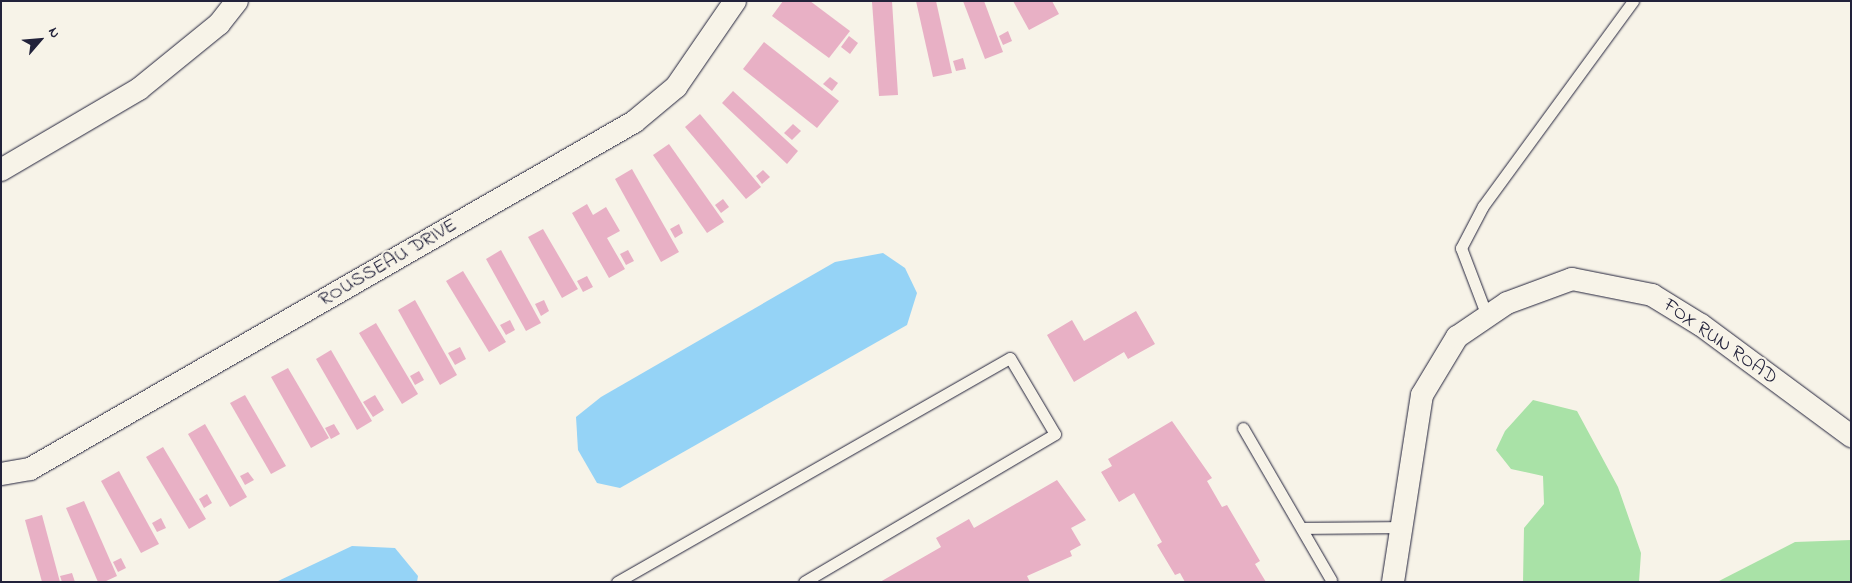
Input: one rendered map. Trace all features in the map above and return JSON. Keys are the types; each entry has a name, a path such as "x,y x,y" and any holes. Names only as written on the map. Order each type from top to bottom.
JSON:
{"street":[{"path":"1,170 139,88 219,24 237,1"},
{"name":"ROUSSEAU DRIVE","path":"1,474 30,469 634,122 676,87 736,1"},
{"name":"FOX RUN ROAD","path":"1393,582 1422,395 1457,337 1507,303 1572,279 1652,295 1701,325 1851,436"}],"lane":[{"path":"1487,316 1461,248 1483,206 1633,1"},
{"path":"617,582 1010,358 1055,434 804,582"},
{"path":"1244,428 1331,580"},
{"path":"1302,528 1403,527"}],"green space":[{"path":"1533,400 1577,411 1618,487 1641,553 1639,582 1523,582 1524,528 1544,504 1543,476 1511,469 1496,450 1505,431"},
{"path":"1851,540 1851,582 1717,582 1795,542"}],"water":[{"path":"883,253 905,268 917,293 907,325 620,488 597,483 578,450 576,417 601,397 835,262"},
{"path":"352,546 395,548 418,576 417,582 276,582"}],"building":[{"path":"783,1 810,1 850,31 829,58 772,16"},
{"path":"892,1 898,95 879,96 872,2"},
{"path":"916,1 936,1 952,73 933,77"},
{"path":"963,1 984,1 1003,52 985,59"},
{"path":"1013,1 1052,1 1059,14 1029,30"},
{"path":"1008,31 1012,41 1003,45 999,36"},
{"path":"849,36 858,43 850,54 841,47"},
{"path":"764,42 839,101 817,128 743,69"},
{"path":"963,58 966,69 956,71 953,61"},
{"path":"830,77 838,83 832,91 823,84"},
{"path":"733,91 798,151 787,164 722,103"},
{"path":"700,114 761,187 746,199 685,127"},
{"path":"793,124 801,131 792,140 784,133"},
{"path":"669,144 724,222 707,233 653,155"},
{"path":"632,169 679,252 661,262 615,179"},
{"path":"763,170 770,177 762,184 756,176"},
{"path":"723,199 729,207 721,213 715,205"},
{"path":"587,204 593,215 606,207 620,231 607,238 625,269 609,278 572,213"},
{"path":"679,224 683,233 675,238 670,229"},
{"path":"543,229 578,289 562,298 528,237"},
{"path":"501,250 541,323 526,331 486,259"},
{"path":"628,250 634,261 626,265 620,254"},
{"path":"463,271 506,342 489,352 446,281"},
{"path":"587,276 593,287 583,292 577,281"},
{"path":"415,300 457,375 440,385 398,310"},
{"path":"544,300 549,311 541,316 535,304"},
{"path":"1136,311 1155,344 1128,359 1124,352 1074,382 1047,335 1072,320 1084,341"},
{"path":"510,320 515,330 506,335 500,325"},
{"path":"376,323 418,394 402,404 359,333"},
{"path":"460,347 466,359 455,365 448,353"},
{"path":"331,350 372,421 357,430 316,359"},
{"path":"288,368 329,438 311,448 271,377"},
{"path":"419,371 424,380 415,385 410,376"},
{"path":"245,395 286,466 271,474 230,403"},
{"path":"375,395 384,410 373,417 363,402"},
{"path":"1172,421 1212,478 1207,481 1222,507 1227,505 1260,561 1255,564 1266,582 1185,582 1180,573 1175,575 1157,545 1162,542 1134,493 1119,502 1101,472 1112,466 1108,459"},
{"path":"205,424 247,497 230,507 188,434"},
{"path":"334,424 340,434 331,439 325,428"},
{"path":"163,447 206,519 189,529 146,457"},
{"path":"119,471 159,544 141,553 101,481"},
{"path":"248,472 254,480 245,485 240,476"},
{"path":"1057,480 1086,520 1071,528 1081,545 1070,551 1072,556 1027,576 1030,582 880,582 941,547 936,538 969,519 974,528"},
{"path":"207,494 212,503 204,508 199,499"},
{"path":"84,501 117,576 104,582 98,582 66,508"},
{"path":"42,515 60,582 42,582 25,520"},
{"path":"161,518 166,528 157,532 152,523"},
{"path":"121,558 126,568 118,572 113,562"},
{"path":"72,573 75,582 62,582 60,576"}]}
